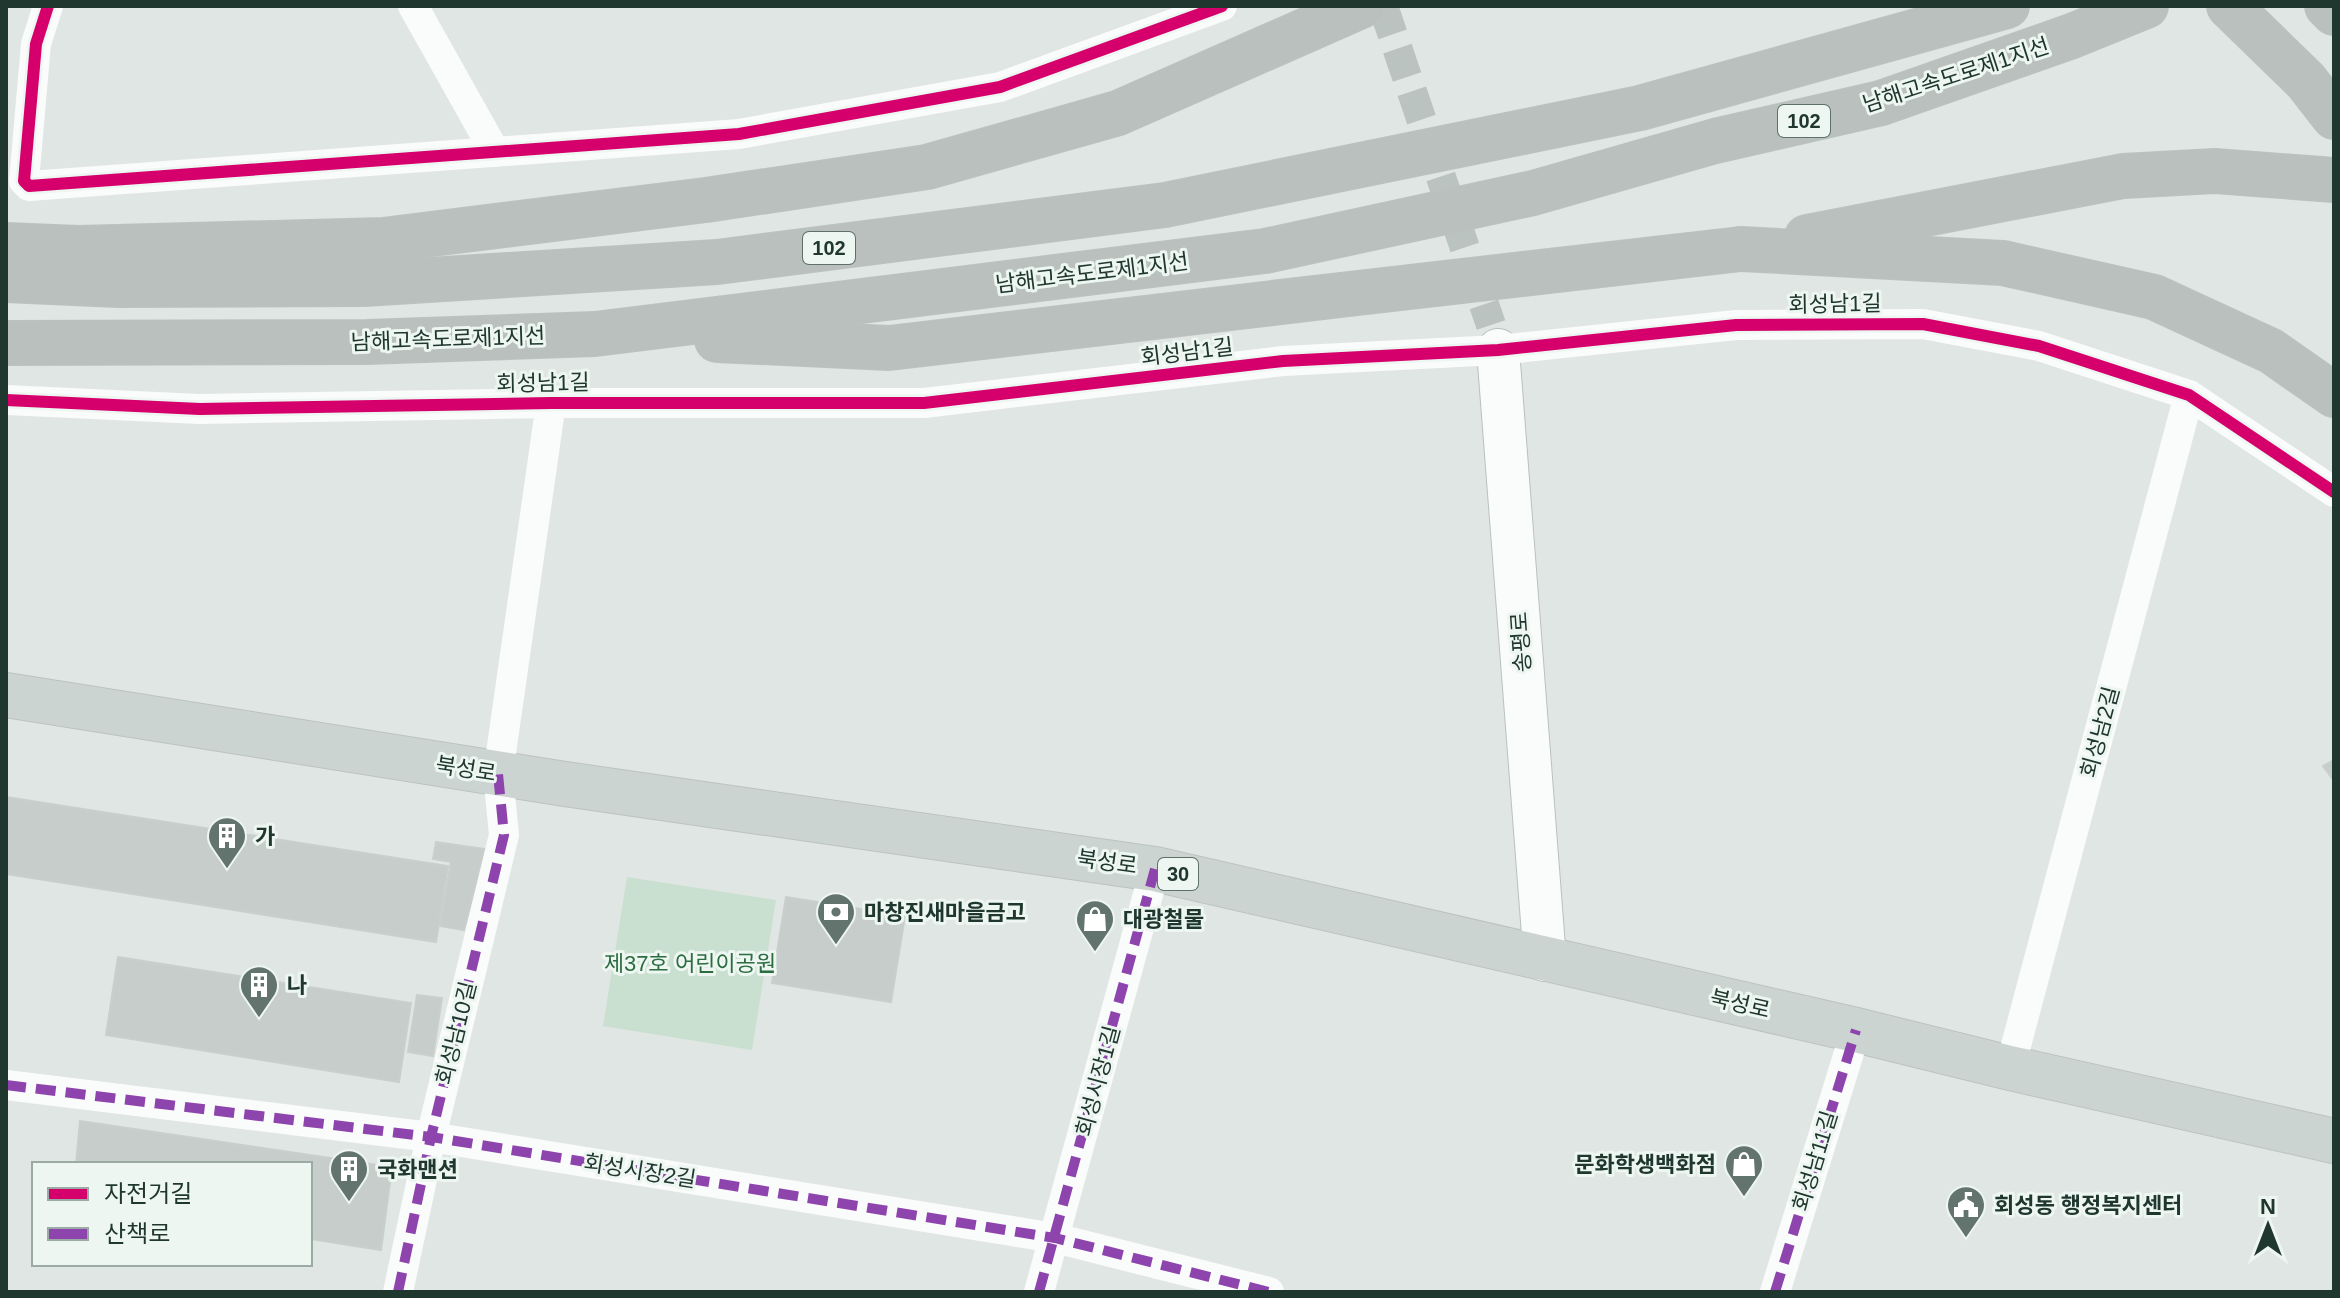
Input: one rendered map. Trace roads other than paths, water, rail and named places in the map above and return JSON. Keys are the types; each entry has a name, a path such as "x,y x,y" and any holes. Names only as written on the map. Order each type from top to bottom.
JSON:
{"highway":[{"path":"6,245 78,248 383,240 706,200 927,167 1118,113 1361,6"},
{"name":"102","path":"6,280 118,285 364,284 702,263 1165,205 1640,108 2007,6"},
{"name":"남해고속도로제1지선","path":"6,343 367,342 595,334 1265,251 1533,193 1715,141 1881,103 2072,36 2146,6"},
{"path":"2229,6 2306,81 2334,117"},
{"path":"2327,6 2334,13"},
{"path":"595,334 889,348 1741,249 2123,176 2215,171 2334,180"},
{"path":"1741,249 2003,263 2154,297 2271,351 2334,395"}],"main road":[{"name":"송평로","path":"1495,338 1545,960"},
{"name":"북성로","path":"6,695 498,774 1155,869 2334,1141"}],"street":[{"path":"48,6 36,44 24,181 29,186 739,134 1000,87 1221,6"},
{"path":"413,6 495,152"},
{"name":"회성남1길","path":"6,400 200,409 551,403 924,403 1495,338 1736,325 1923,324 2039,346 2189,395 2334,492"},
{"name":"회성남2길","path":"2010,1068 2189,395"},
{"name":"회성남10길","path":"398,1292 431,1137 504,835 498,774 551,403"},
{"name":"회성시장1길","path":"1039,1292 1155,869"},
{"name":"회성남11길","path":"1775,1292 1856,1030"},
{"name":"회성시장2길","path":"6,1085 431,1137 1055,1238 1269,1292"}],"tunnel":[{"path":"1383,6 1491,325"}],"place":[{"name":"가","path":"227,870"},
{"name":"마창진새마을금고","path":"836,946"},
{"name":"대광철물","path":"1095,953"},
{"name":"나","path":"259,1019"},
{"name":"문화학생백화점","path":"1744,1198"},
{"name":"국화맨션","path":"349,1203"},
{"name":"회성동 행정복지센터","path":"1966,1239"}],"park label":[{"name":"제37호 어린이공원","path":"690,963"}]}
